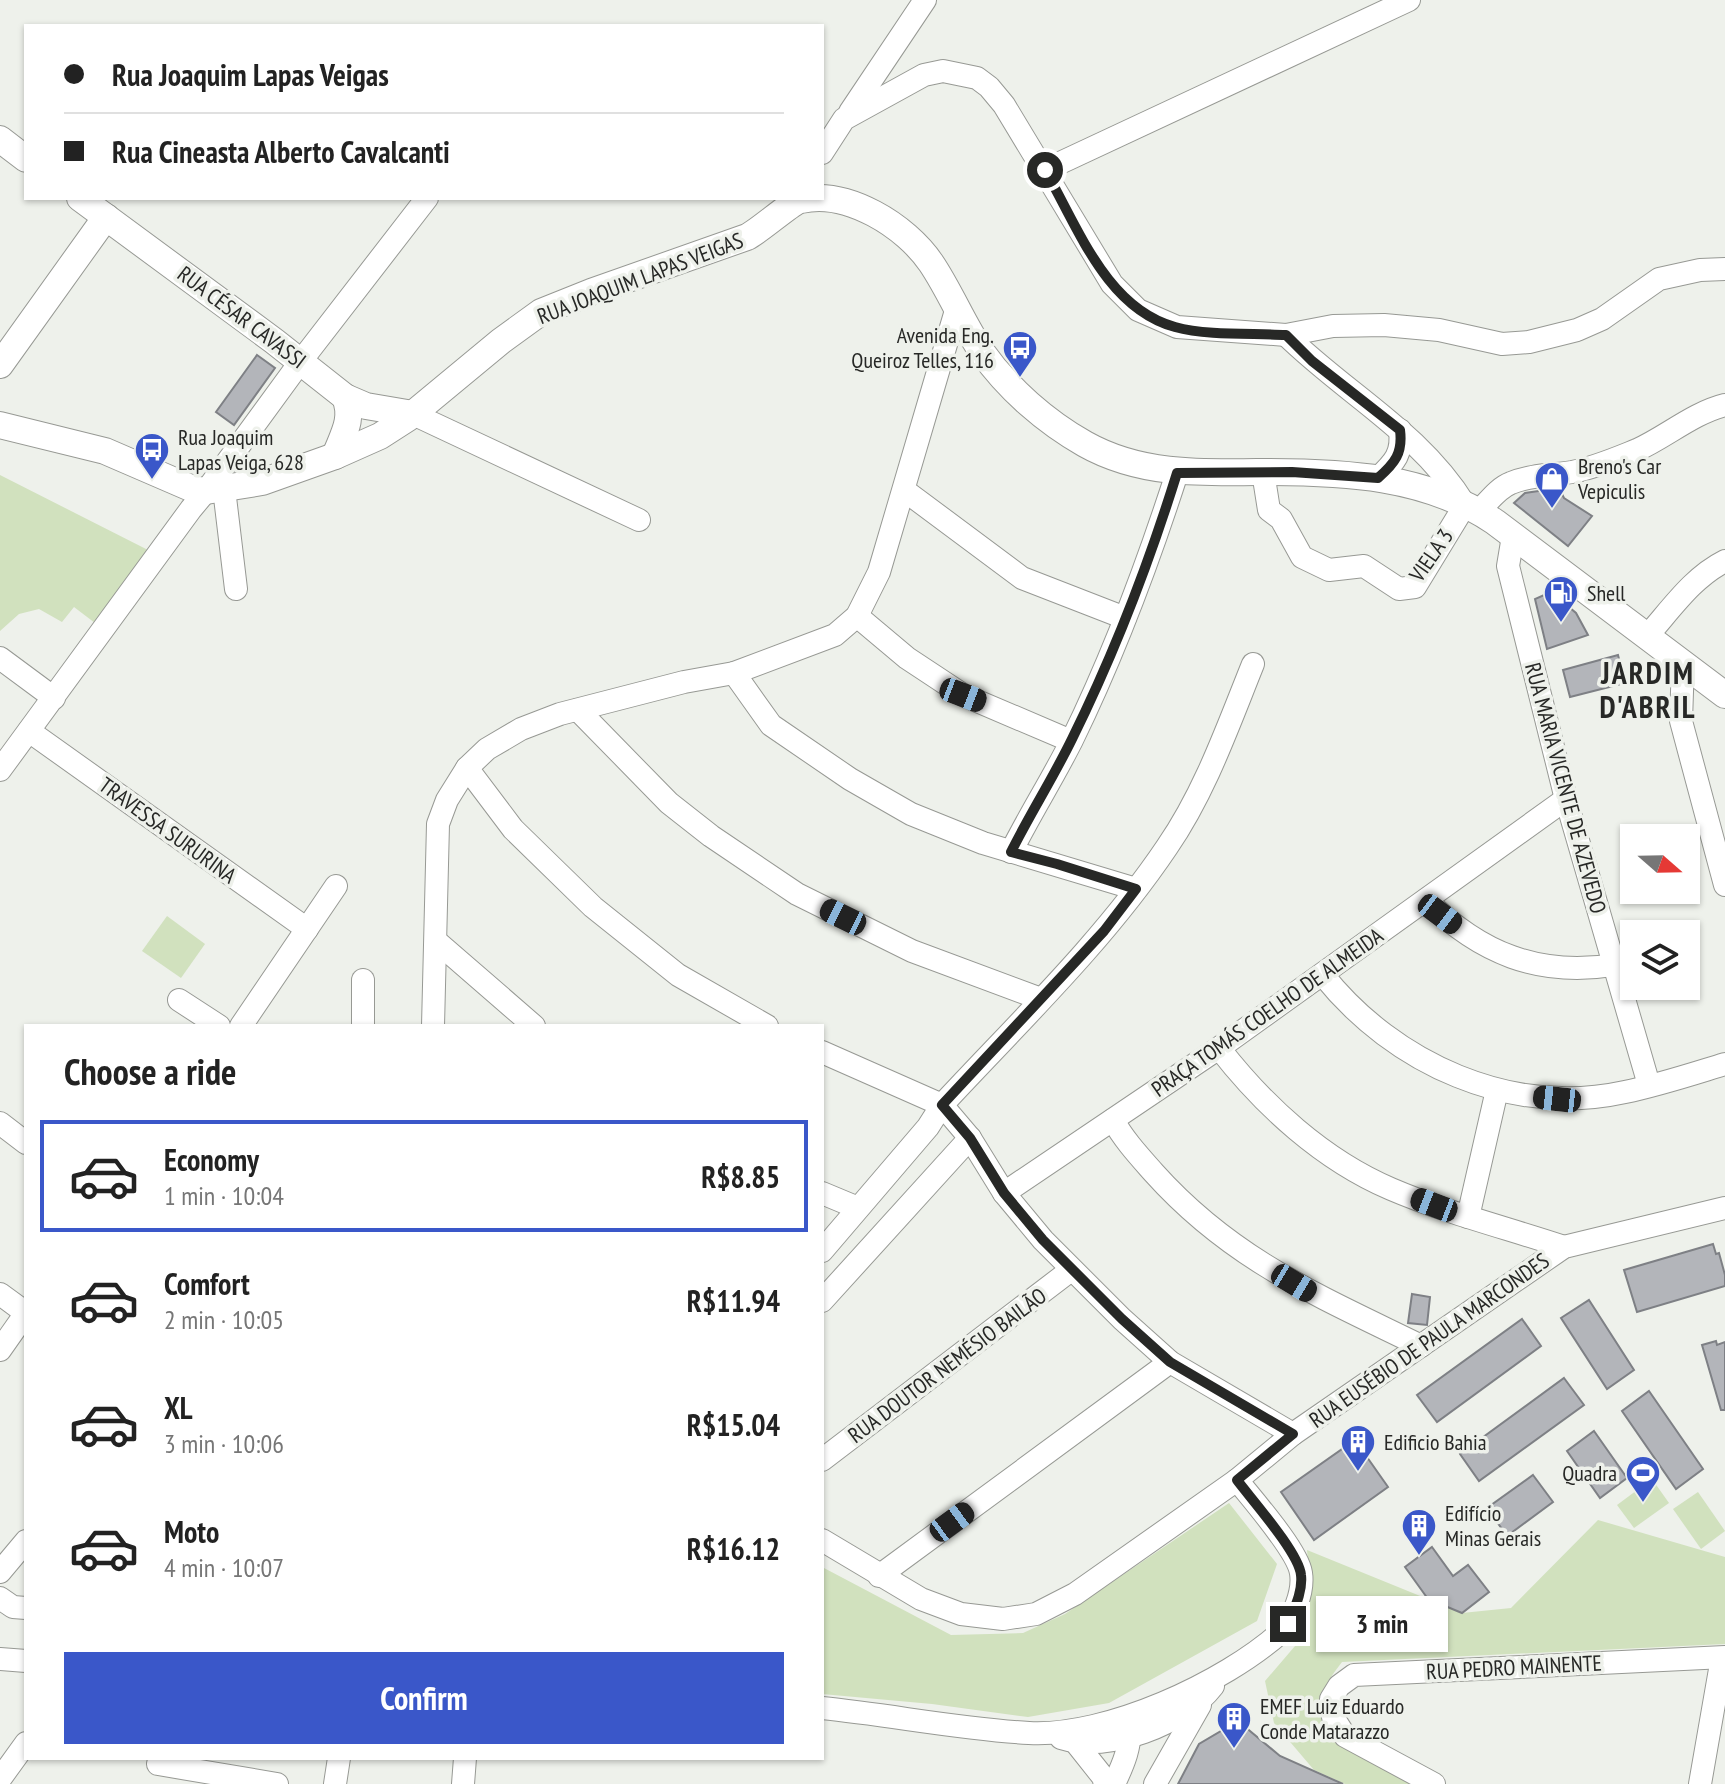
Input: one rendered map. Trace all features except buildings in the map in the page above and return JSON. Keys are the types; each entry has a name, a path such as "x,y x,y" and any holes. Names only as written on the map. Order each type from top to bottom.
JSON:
{"main road":[{"path":"0,139 24,157"},
{"path":"824,199 861,207 893,225 929,259 981,351 1010,387 1085,445 1129,463 1177,473 1354,475 1428,489 1472,508 1513,536 1725,695"},
{"name":"RUA CÉSAR CAVASSI","path":"83,200 345,397 366,406 413,414"},
{"name":"RUA JOAQUIM LAPAS VEIGAS","path":"1,424 105,451 193,489 215,490 262,482 380,436 413,414 541,312 747,237 798,200"},
{"path":"4,349 106,217"},
{"path":"335,456 350,418 345,397"}],"street":[{"path":"824,150 925,0"},
{"path":"1045,170 1409,0"},
{"path":"844,119 924,75 943,71 977,78 1004,105 1112,284 1138,310 1177,327 1286,335 1333,326 1384,325 1439,330 1502,344 1529,342 1577,330 1602,319 1659,279 1700,270 1725,269"},
{"path":"0,770 191,509 215,490 301,361 425,200"},
{"path":"433,1024 438,824 447,800 467,768 487,749 521,729 578,710 684,682 734,673 835,635 857,616 879,572 957,307"},
{"path":"1286,335 1312,361 1429,455 1472,508 1511,483 1600,463 1638,449 1725,405"},
{"path":"413,414 639,520"},
{"path":"1378,478 1395,463 1403,447 1400,430"},
{"name":"VIELA 3","path":"1263,472 1269,510 1281,519 1302,557 1329,570 1364,566 1399,589 1415,587 1472,508"},
{"path":"1011,852 1071,741 1125,618 1177,473"},
{"path":"215,490 236,589"},
{"path":"904,490 1022,578 1125,618"},
{"name":"RUA MARIA VICENTE DE AZEVEDO","path":"1513,536 1508,566 1566,799 1649,1085"},
{"path":"1648,635 1695,582 1710,568 1725,561"},
{"path":"857,616 907,658 963,695 1071,741"},
{"path":"0,658 54,698"},
{"path":"1683,662 1681,721 1725,885"},
{"path":"824,1249 928,1127 942,1105 1104,931 1169,846 1215,759 1253,664"},
{"path":"734,673 771,725 850,779 911,814 1011,852 1136,889"},
{"path":"578,710 669,803 711,836 797,894 912,951 1041,999"},
{"name":"TRAVESSA SURURINA","path":"29,731 307,929"},
{"path":"467,768 513,829 593,907 678,975 764,1024"},
{"name":"PRAÇA TOMÁS COELHO DE ALMEIDA","path":"1004,1193 1219,1048 1566,799"},
{"path":"242,1024 336,886"},
{"path":"1426,900 1469,936 1502,955 1564,967 1590,969 1614,965"},
{"path":"436,941 532,1024"},
{"path":"1323,975 1357,1014 1416,1056 1477,1085 1497,1090 1557,1099 1625,1092 1725,1064"},
{"path":"363,980 363,1024"},
{"path":"179,1000 216,1024"},
{"path":"1219,1048 1268,1104 1331,1156 1390,1189 1564,1247"},
{"path":"824,1053 942,1105 970,1138 1004,1193 1071,1270 1170,1362 1293,1434"},
{"path":"1468,1217 1497,1090"},
{"path":"1113,1120 1123,1138 1165,1185 1220,1236 1317,1296 1421,1346"},
{"path":"0,1123 24,1141"},
{"path":"824,1299 970,1138"},
{"path":"824,1194 858,1208"},
{"name":"RUA EUSÉBIO DE PAULA MARCONDES","path":"824,1541 921,1599 961,1614 1003,1619 1036,1614 1075,1594 1237,1480 1293,1434 1564,1247 1725,1208"},
{"name":"RUA DOUTOR NEMÉSIO BAILÃO","path":"824,1458 1071,1270"},
{"path":"0,1294 24,1312"},
{"path":"0,1350 24,1316"},
{"path":"879,1576 1170,1362"},
{"path":"1156,1716 1220,1678 1281,1632 1288,1624 1301,1587 1301,1573 1295,1557 1237,1480"},
{"path":"0,1572 24,1545"},
{"path":"0,1598 13,1607 24,1608"},
{"path":"1700,1784 1724,1658"},
{"name":"RUA PEDRO MAINENTE","path":"1434,1784 1345,1736 1333,1717 1331,1699 1339,1686 1354,1675 1724,1658"},
{"path":"0,1659 24,1661"},
{"path":"1155,1784 1204,1698 1220,1678"},
{"path":"1076,1743 1204,1698"},
{"path":"824,1708 1030,1733 1091,1725 1130,1726"},
{"path":"1147,1784 1156,1716"},
{"path":"1114,1784 1122,1768 1130,1726"},
{"path":"1045,1732 1076,1743 1103,1777 1105,1784"},
{"path":"0,1779 24,1746"},
{"path":"335,1784 339,1760"},
{"path":"463,1784 465,1760"},
{"path":"158,1764 277,1784"}],"green space":[{"path":"0,475 148,550 95,623 74,607 62,622 39,609 19,614 0,631"},
{"path":"167,916 205,944 181,978 142,951"},
{"name":"Quadra","path":"1652,1479 1669,1503 1634,1528 1617,1505"},
{"path":"1698,1492 1725,1531 1701,1549 1673,1509"},
{"path":"1229,1503 1277,1564 1257,1621 1109,1703 1028,1717 824,1694 824,1568 951,1635 1023,1633 1065,1614"},
{"path":"1598,1520 1725,1557 1725,1644 1342,1662 1322,1696 1327,1734 1415,1784 1345,1784 1314,1770 1274,1723 1265,1681 1301,1639 1310,1581 1307,1550 1462,1613 1511,1608"}],"place":[{"name":"Avenida Eng. Queiroz Telles, 116","path":"1020,379"},
{"name":"Rua Joaquim Lapas Veiga, 628","path":"152,481"},
{"name":"Breno's Car Vepiculis","path":"1552,510"},
{"name":"Shell","path":"1561,624"},
{"name":"Edificio Bahia","path":"1358,1473"},
{"name":"Quadra","path":"1643,1504"},
{"name":"Edifício Minas Gerais","path":"1419,1557"},
{"name":"EMEF Luiz Eduardo Conde Matarazzo","path":"1234,1750"}],"district":[{"name":"JARDIM D'ABRIL","path":"1648,691"}],"route":[{"path":"1045,170 1098,264 1125,299 1138,310 1177,327 1286,335 1312,361 1400,430 1403,447 1395,463 1378,478 1292,472 1177,473 1125,618 1071,741 1011,852 1136,889 1104,931 942,1105 970,1138 1004,1193 1043,1240 1122,1319 1170,1362 1293,1434 1237,1480 1295,1557 1301,1573 1298,1599 1288,1624"}]}
